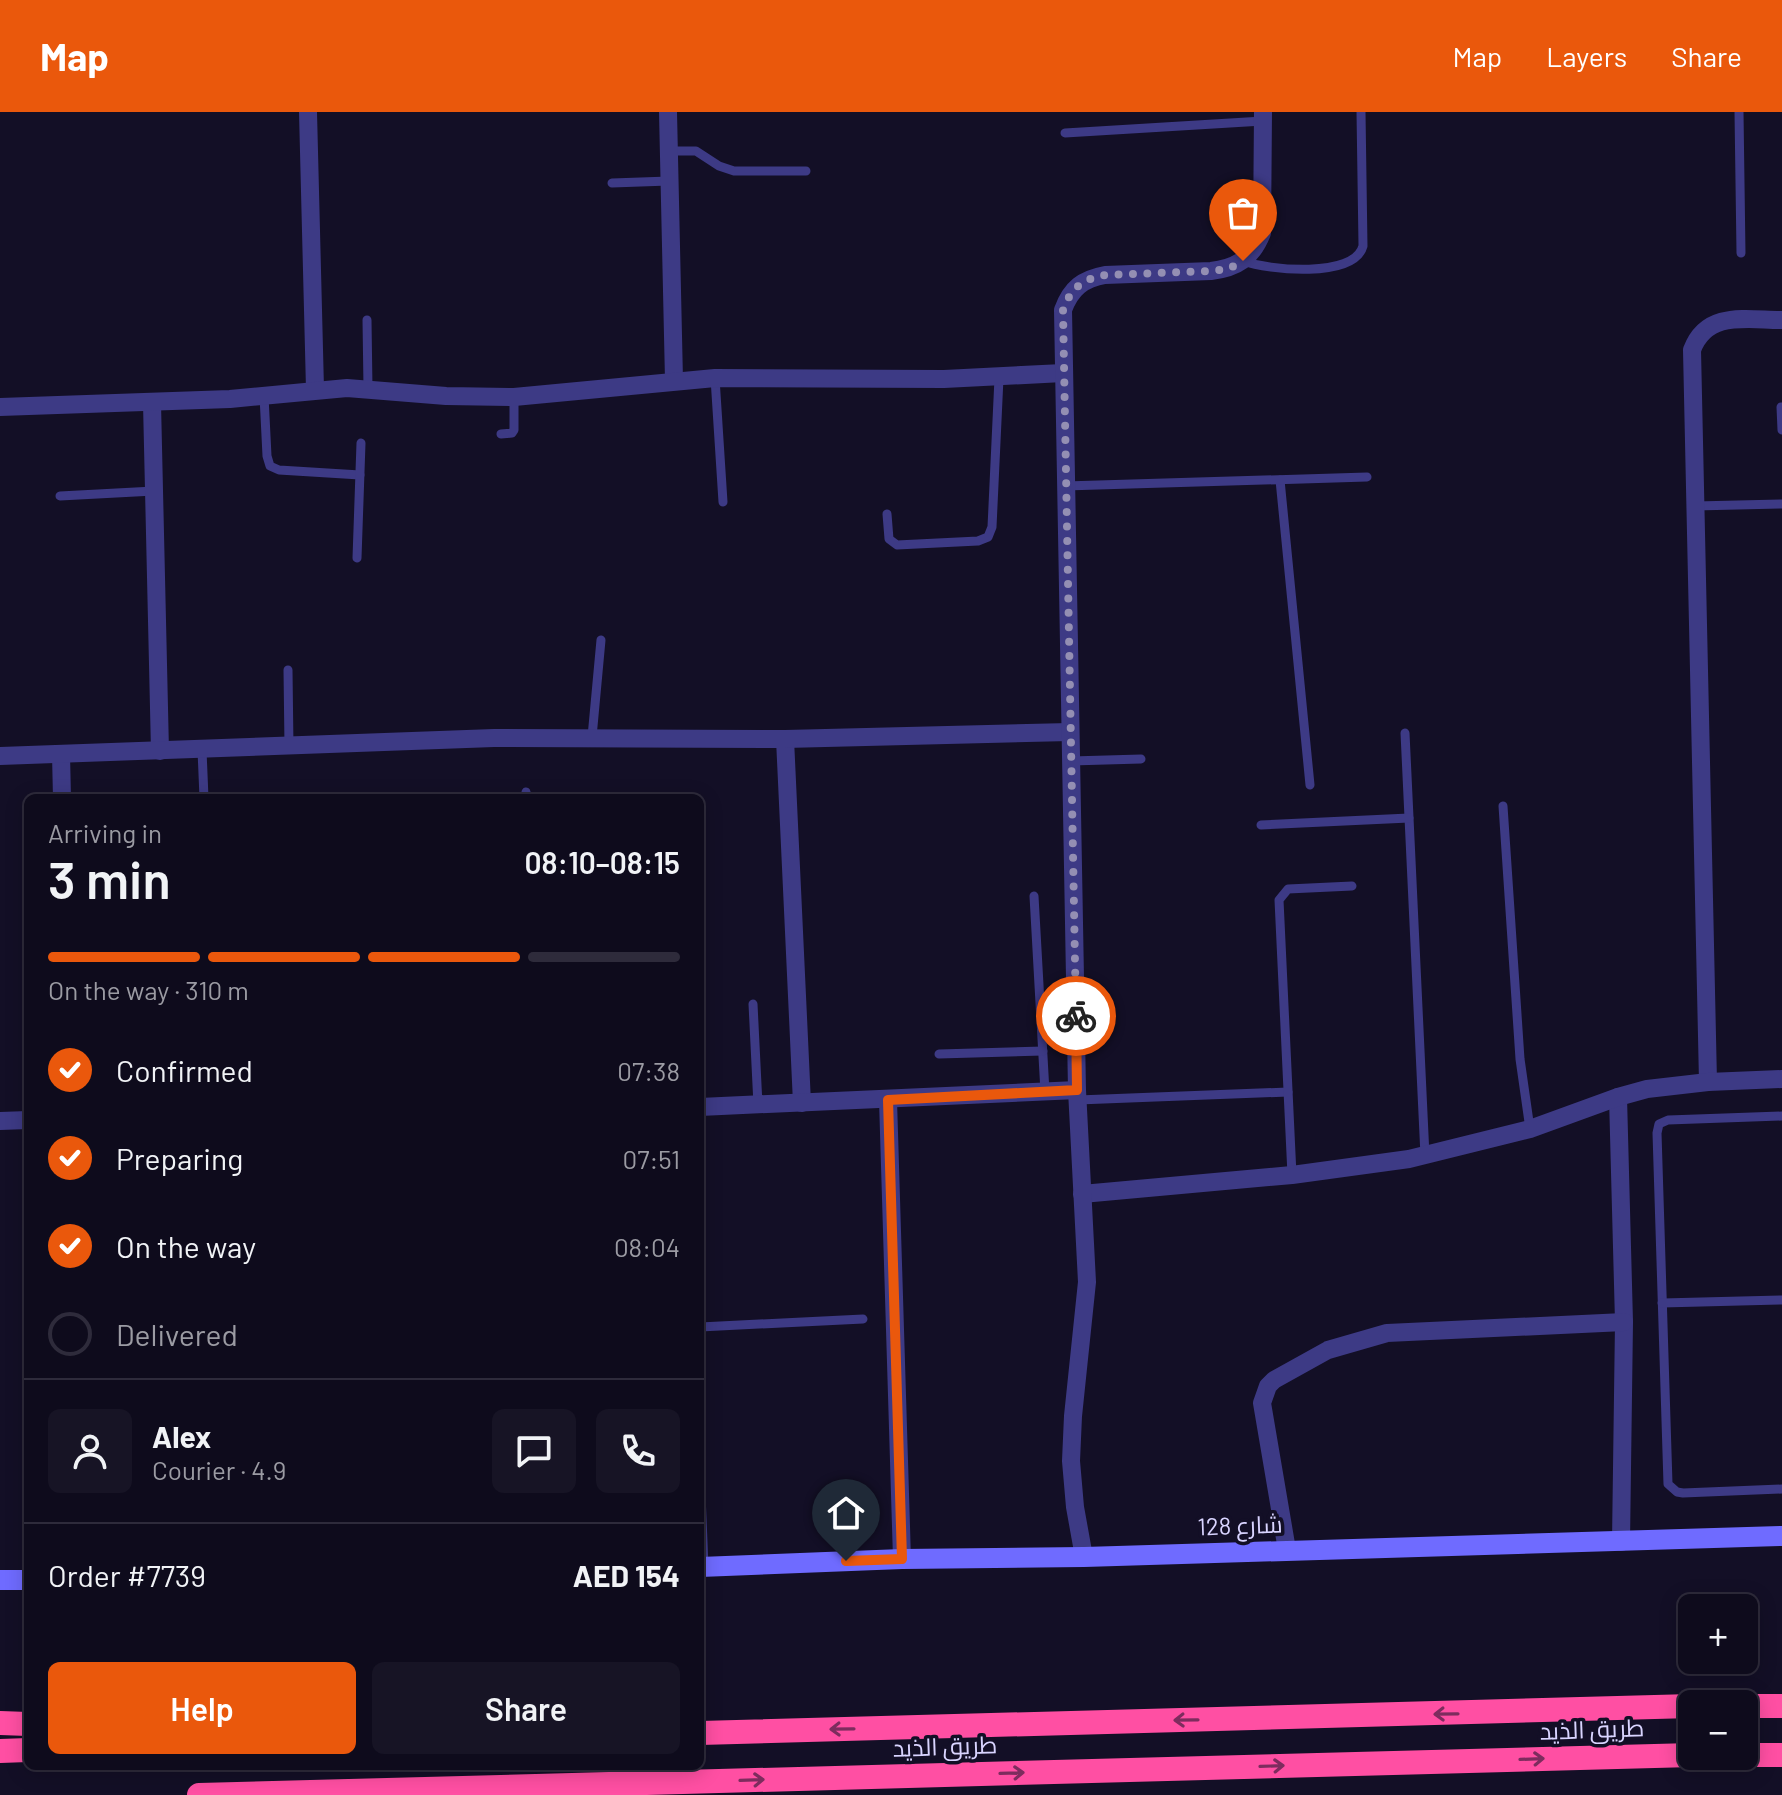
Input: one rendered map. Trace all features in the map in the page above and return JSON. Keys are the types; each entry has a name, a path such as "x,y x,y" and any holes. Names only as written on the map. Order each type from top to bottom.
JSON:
{"highway":[{"name":"طريق الذيد","path":"704,1733 1678,1706"},
{"path":"1758,1706 1782,1706"},
{"path":"0,1723 24,1724"},
{"path":"0,1751 24,1750"},
{"name":"طريق الذيد","path":"199,1795 1678,1755"},
{"path":"1758,1755 1782,1755"}],"street":[{"path":"308,112 315,389"},
{"path":"668,112 674,380"},
{"path":"1084,1557 1071,1461 1087,1282 1078,1095 1063,310 1068,296 1078,285 1091,278 1211,271 1228,269 1243,261 1255,249 1262,233 1263,116"},
{"path":"1708,1082 1692,350 1696,338 1716,322 1782,320"},
{"path":"0,407 152,403 264,396 315,389 368,388 446,396 514,397 715,378 885,380 999,378 1063,373"},
{"path":"152,403 160,751"},
{"path":"0,756 592,737 785,739 1070,732"},
{"path":"785,739 802,1103"},
{"path":"61,754 62,794"},
{"path":"1082,1194 1292,1175 1425,1156 1530,1129 1647,1089 1708,1082 1782,1079"},
{"path":"704,1107 1045,1092 1078,1095"},
{"path":"1618,1097 1624,1322 1621,1542"},
{"path":"888,1100 902,1559"},
{"path":"0,1121 24,1120"},
{"path":"1287,1550 1262,1403 1268,1386 1274,1380 1328,1350 1387,1333 1624,1322"},
{"name":"شارع 128","path":"704,1567 1782,1536"},
{"path":"0,1580 24,1580"}],"lane":[{"path":"1243,261 1267,268 1291,270 1329,267 1360,255 1363,246 1361,112"},
{"path":"1739,112 1741,253"},
{"path":"1065,133 1263,116"},
{"path":"669,151 696,151 719,166 734,171 806,171"},
{"path":"612,183 669,181"},
{"path":"367,320 368,388"},
{"path":"715,378 723,502"},
{"path":"887,514 889,539 897,545 978,541 988,537 992,527 999,378"},
{"path":"264,396 267,461 270,466 279,470 360,475"},
{"path":"501,434 514,430 514,397"},
{"path":"1781,407 1782,430"},
{"path":"357,558 361,443"},
{"path":"1065,486 1367,477"},
{"path":"1280,480 1310,785"},
{"path":"60,496 154,491"},
{"path":"1695,506 1782,504"},
{"path":"592,737 601,640"},
{"path":"288,670 289,747"},
{"path":"1405,733 1425,1156"},
{"path":"202,750 204,794"},
{"path":"1071,761 1141,759"},
{"path":"1503,806 1520,1059 1530,1129"},
{"path":"1261,825 1409,818"},
{"path":"1292,1175 1279,900 1288,889 1352,886"},
{"path":"1034,896 1045,1092"},
{"path":"753,1004 758,1105"},
{"path":"939,1054 1043,1051"},
{"path":"1078,1095 1288,1092"},
{"path":"1782,1116 1668,1120 1659,1124 1657,1133 1668,1484 1683,1493 1782,1489"},
{"path":"1662,1303 1782,1300"},
{"path":"704,1327 863,1319"}],"way so far":[{"path":"1076,1016 1063,310 1068,296 1078,285 1091,278 1211,271 1228,269 1243,261"}],"route":[{"path":"846,1561 902,1559 888,1100 1077,1090 1076,1016"}]}
